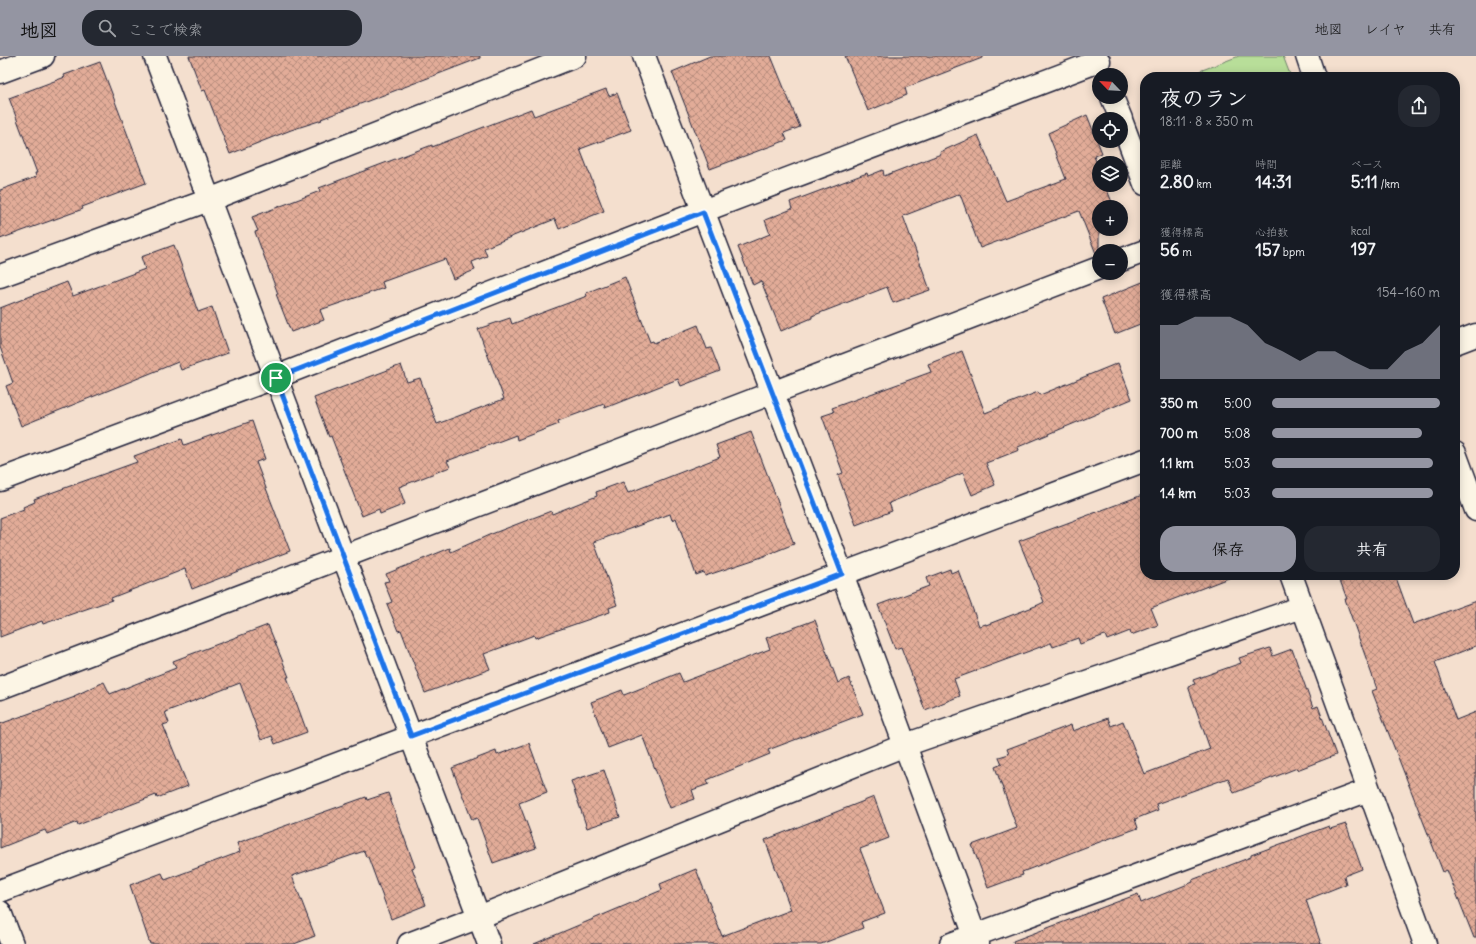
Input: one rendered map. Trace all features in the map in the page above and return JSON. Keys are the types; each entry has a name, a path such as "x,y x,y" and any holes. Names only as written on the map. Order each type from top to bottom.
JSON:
{"street":[{"path":"0,72 43,56"},
{"path":"155,56 489,944"},
{"path":"0,276 209,200 575,56"},
{"path":"644,56 842,574 977,939"},
{"path":"1306,56 1312,72"},
{"path":"0,480 276,378 703,212 1100,64"},
{"path":"1128,139 1140,171"},
{"path":"1128,257 1140,253"},
{"path":"0,688 1092,271"},
{"path":"1460,341 1476,335"},
{"path":"0,891 1140,462"},
{"path":"1460,467 1476,510"},
{"path":"1293,580 1425,944"},
{"path":"409,944 905,745 1302,607"},
{"path":"951,944 977,939 1369,790"},
{"path":"0,912 12,944"}],"green space":[{"path":"1239,56 1283,56 1289,72 1197,72"}],"building":[{"path":"189,56 480,56 480,58 321,119 322,120 291,130 230,154 205,90 202,91"},
{"path":"710,56 771,56 800,127 784,133 787,140 710,169 672,72"},
{"path":"845,56 982,56 982,58 905,88 907,95 868,111"},
{"path":"100,62 146,183 82,207 83,209 0,239 0,190 36,177 35,173 37,173 9,98"},
{"path":"606,89 609,96 617,93 631,130 580,149 604,211 559,229 555,219 484,248 487,256 472,262 475,270 453,279 445,259 382,282 384,288 320,310 324,320 291,332 276,294 278,294 255,232 258,231 252,217 320,191 319,188 531,109 534,116"},
{"path":"1087,115 1092,128 1092,148 1100,148 1102,153 1092,156 1092,192 1108,192 1111,200 1092,200 1092,236 1099,236 1099,244 1092,244 1079,211 980,248 960,194 903,216 930,290 893,303 887,287 812,316 812,318 781,331 761,281 753,285 738,247 770,234 765,220 792,209 790,202 867,173 868,176 883,170 884,176 941,154 940,152 978,135 1006,201 1066,179 1048,133"},
{"path":"174,245 198,312 212,307 228,353 181,370 178,362 21,426 6,386 13,383 0,347 0,308 67,282 73,296 145,269 141,257"},
{"path":"625,277 650,342 653,341 654,343 698,325 707,349 711,348 720,371 681,386 678,379 605,408 604,404 558,421 559,424 517,440 516,435 447,461 450,467 399,487 405,504 380,514 379,509 362,516 331,436 329,437 314,398 401,365 407,382 420,378 437,424 504,399 478,329 510,318 512,324 587,296 586,293"},
{"path":"1140,283 1140,324 1115,334 1101,299"},
{"path":"962,351 985,413 1038,392 1040,395 1118,363 1132,399 1018,447 1019,450 986,463 995,485 972,495 963,473 889,503 892,511 856,525 838,475 843,473 822,416 834,412 832,408 931,372 928,364"},
{"path":"252,421 265,459 256,462 290,551 192,589 185,569 111,598 112,600 43,624 42,621 0,637 0,518 24,509 23,507 35,502 34,499 137,462 134,456 182,439 184,445"},
{"path":"751,432 794,544 759,558 705,576 704,572 696,575 676,518 672,520 670,514 594,542 617,605 609,608 610,612 535,638 534,635 484,654 490,669 425,693 401,630 398,631 387,604 392,602 384,582 389,581 386,574 450,548 451,552 489,535 551,511 552,514 597,496 596,492 623,482 628,493 720,457 716,445"},
{"path":"1140,496 1140,580 1223,580 1151,608 1158,625 1131,635 1130,631 1107,640 1105,635 1080,644 1078,638 1053,647 1051,643 954,679 960,696 925,710 901,647 895,649 878,605 929,586 926,578 950,569 951,573 958,570 979,626 986,625 1038,605 1044,602 1019,541"},
{"path":"1340,580 1397,580 1413,624 1476,601 1476,646 1435,662 1456,720 1476,712 1476,938 1474,938 1447,870 1443,872 1372,691 1377,689 1345,599 1347,599"},
{"path":"815,620 838,683 849,678 863,714 768,750 770,754 707,780 709,784 692,790 695,799 670,808 642,735 608,748 591,702 622,690 624,695 679,673 683,682 770,649 766,638"},
{"path":"268,625 289,677 287,677 307,732 275,744 272,736 261,740 240,683 165,712 169,723 163,725 188,786 157,798 156,795 78,825 77,822 47,834 45,830 0,848 0,724 75,697 74,696 104,682 110,694 176,668 173,661"},
{"path":"1270,648 1273,656 1292,649 1313,708 1318,706 1336,755 1297,770 1297,768 1234,793 1228,778 1156,804 1158,810 1135,819 1138,828 1022,872 1023,875 988,888 972,845 1017,828 995,767 1002,764 999,757 1009,754 1007,749 1071,725 1073,731 1108,718 1111,726 1123,721 1144,774 1210,749 1188,686 1195,684 1193,680 1241,663 1239,658"},
{"path":"529,743 547,792 519,803 536,848 493,863 477,818 472,820 452,768 496,751 497,755"},
{"path":"604,770 620,817 587,828 571,781"},
{"path":"388,793 415,867 412,868 426,905 391,919 368,857 366,857 364,851 292,876 315,936 294,944 150,944 130,885 162,873 165,880 240,852 237,843 366,797 367,800"},
{"path":"874,797 889,838 860,849 885,913 861,922 863,928 821,944 534,944 662,890 660,884 696,869 722,936 791,910 765,840"},
{"path":"1346,824 1362,869 1344,876 1346,884 1306,900 1321,944 1014,944 1013,941 1138,894 1141,903 1193,882 1192,880 1251,857 1251,855 1329,826 1330,829"}],"route":[{"path":"703,212 842,574 411,736 276,378 703,212"}]}
